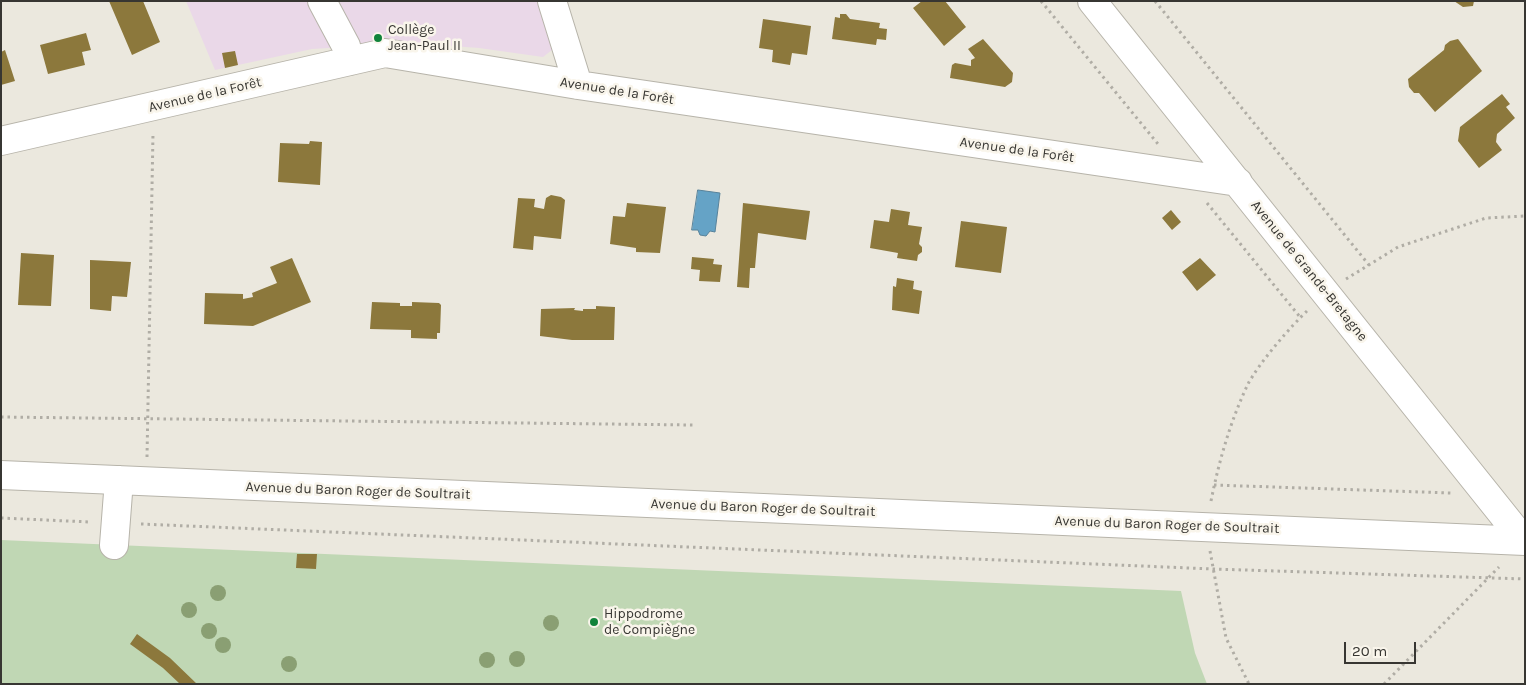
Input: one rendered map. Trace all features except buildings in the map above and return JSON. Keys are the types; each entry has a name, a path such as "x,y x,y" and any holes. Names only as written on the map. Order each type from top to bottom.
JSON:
{"street":[{"path":"322,1 346,46 350,61"},
{"path":"552,1 578,86"},
{"name":"Avenue de Grande-Bretagne","path":"1092,1 1525,541"},
{"name":"Avenue de la Forêt","path":"1,141 385,53 578,86 1238,182"},
{"name":"Avenue du Baron Roger de Soultrait","path":"1,476 1525,541"},
{"path":"115,534 119,480"}],"path":[{"path":"1155,1 1369,265"},
{"path":"147,482 146,420 154,107"},
{"path":"1,417 693,426"},
{"path":"1214,485 1457,493"},
{"path":"1,518 115,534 1525,579"},
{"path":"1206,527 1226,638 1249,684"},
{"path":"1384,684 1525,541"}],"shaded area":[{"name":"Collège Jean-Paul II","path":"186,1 543,1 554,41 552,50 543,57 479,48 411,43 312,49 215,70"}],"green space":[{"name":"Hippodrome de Compiègne","path":"1,540 1181,591 1195,653 1207,684 1,684"}],"water":[{"path":"698,190 720,193 715,232 710,231 706,236 700,235 698,230 692,230"}],"place":[{"name":"Collège Jean-Paul II","path":"378,38"},
{"name":"Hippodrome de Compiègne","path":"594,622"}]}
